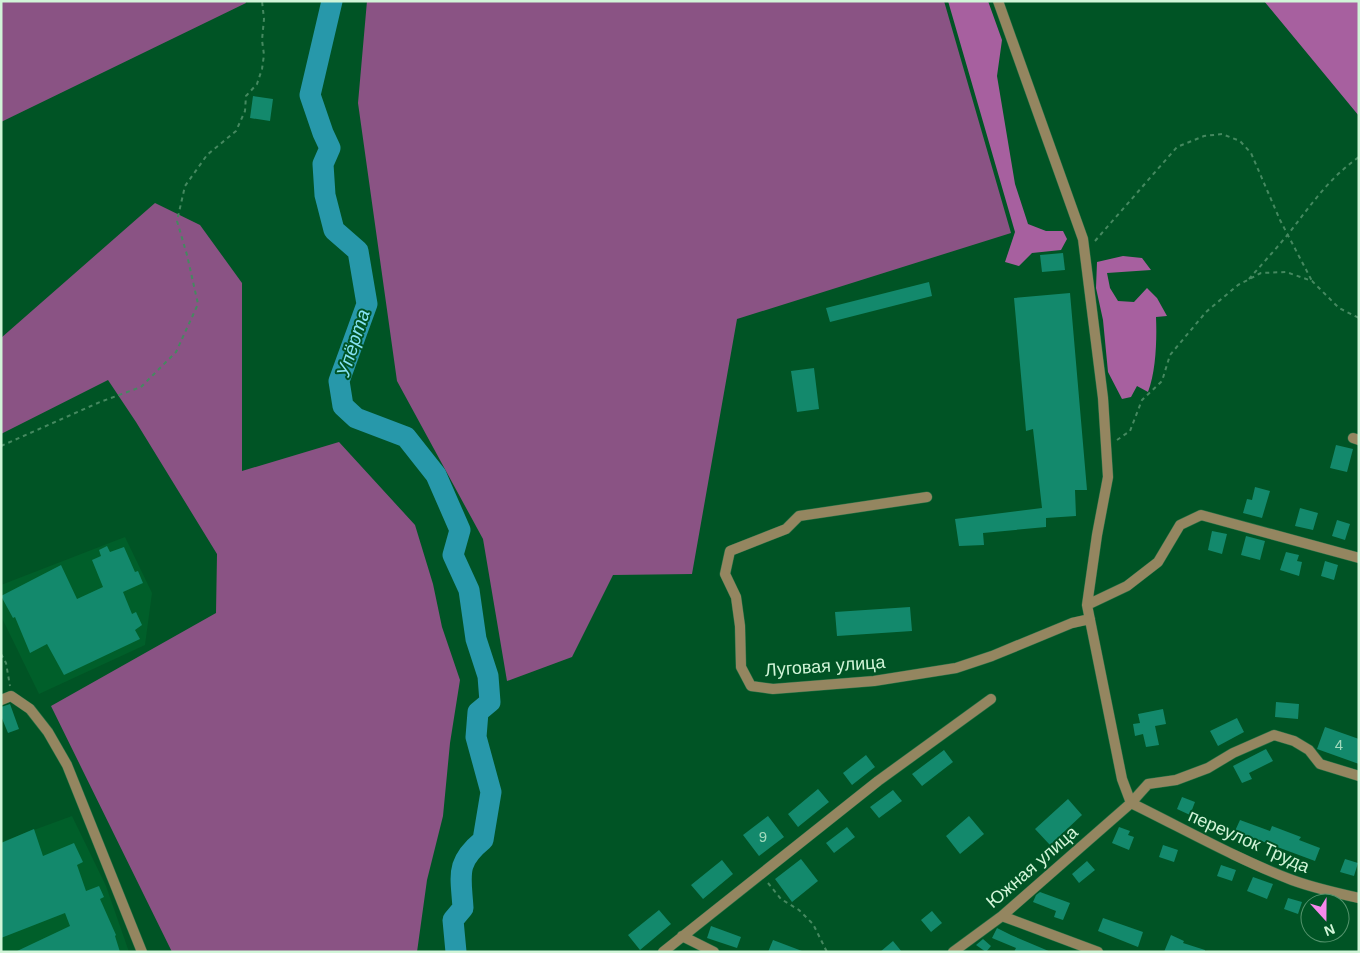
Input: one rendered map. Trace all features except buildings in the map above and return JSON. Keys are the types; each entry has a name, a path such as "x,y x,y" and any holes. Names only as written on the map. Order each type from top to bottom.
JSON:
{"street":[{"path":"998,1 1083,239 1103,398 1108,477 1087,606 1122,779 1131,803"},
{"name":"Луговая улица","path":"927,497 799,516 786,529 730,551 725,574 736,598 740,626 741,667 751,686 773,689 874,681 956,668 992,656 1072,623 1090,619"},
{"path":"1087,606 1126,586 1158,562 1180,525 1201,515 1359,558"},
{"path":"1,700 11,696 30,709 48,732 68,765 142,952"},
{"path":"663,952 878,781 991,699"},
{"name":"Южная улица","path":"953,952 1002,916 1131,803 1148,784 1176,780 1208,768 1233,753 1274,735 1294,741 1309,750 1320,764 1359,776"},
{"name":"переулок Труда","path":"1131,803 1235,855 1293,880 1331,892 1359,898"},
{"path":"1002,916 1098,952"},
{"path":"682,936 714,952"}],"path":[{"path":"1,446 141,386 176,352 198,304 177,221 185,186 207,155 236,131 246,111 246,96 257,84 262,69 264,55 262,1"},
{"path":"1084,251 1102,235 1177,147 1204,136 1222,134 1240,141 1251,153 1312,281 1340,308 1359,318"},
{"path":"1248,280 1288,234 1317,195 1346,166 1359,157"},
{"path":"1106,446 1130,431 1142,400 1162,381 1170,355 1206,312 1238,285 1261,273 1286,272 1312,281"},
{"path":"1,654 6,663 11,696"},
{"path":"761,874 781,899 799,910 813,924 827,952"}],"shaded area":[{"path":"1,1 245,1 246,3 1,122"},
{"path":"367,1 944,1 1011,233 737,319 692,574 613,575 572,657 507,681 483,539 397,381 358,103"},
{"path":"948,1 988,1 1002,40 997,76 1015,184 1028,224 1046,231 1063,231 1067,239 1061,250 1032,253 1019,266 1005,262 1015,232"},
{"path":"1264,1 1359,1 1359,116"},
{"path":"155,203 200,225 242,283 242,471 339,442 415,525 433,584 442,627 460,680 450,743 443,816 427,880 417,952 172,952 51,706 216,613 217,554 108,380 1,434 1,338"},
{"path":"1123,256 1142,258 1151,270 1107,273 1110,288 1118,301 1134,302 1147,288 1157,298 1167,316 1156,317 1154,365 1148,392 1137,386 1131,397 1122,399 1108,372 1103,320 1096,288 1097,262"},
{"path":"125,537 152,593 145,645 39,694 1,616 1,585"},
{"path":"72,816 106,886 129,952 1,952 1,842"}],"waterway":[{"name":"Упёрта","path":"332,1 310,95 330,148 323,164 325,195 334,230 358,251 367,304 339,381 343,406 356,418 406,437 436,475 460,530 453,555 469,590 476,639 488,676 490,702 478,712 476,737 491,792 483,840 468,856 462,870 463,908 453,920 456,952"}]}
